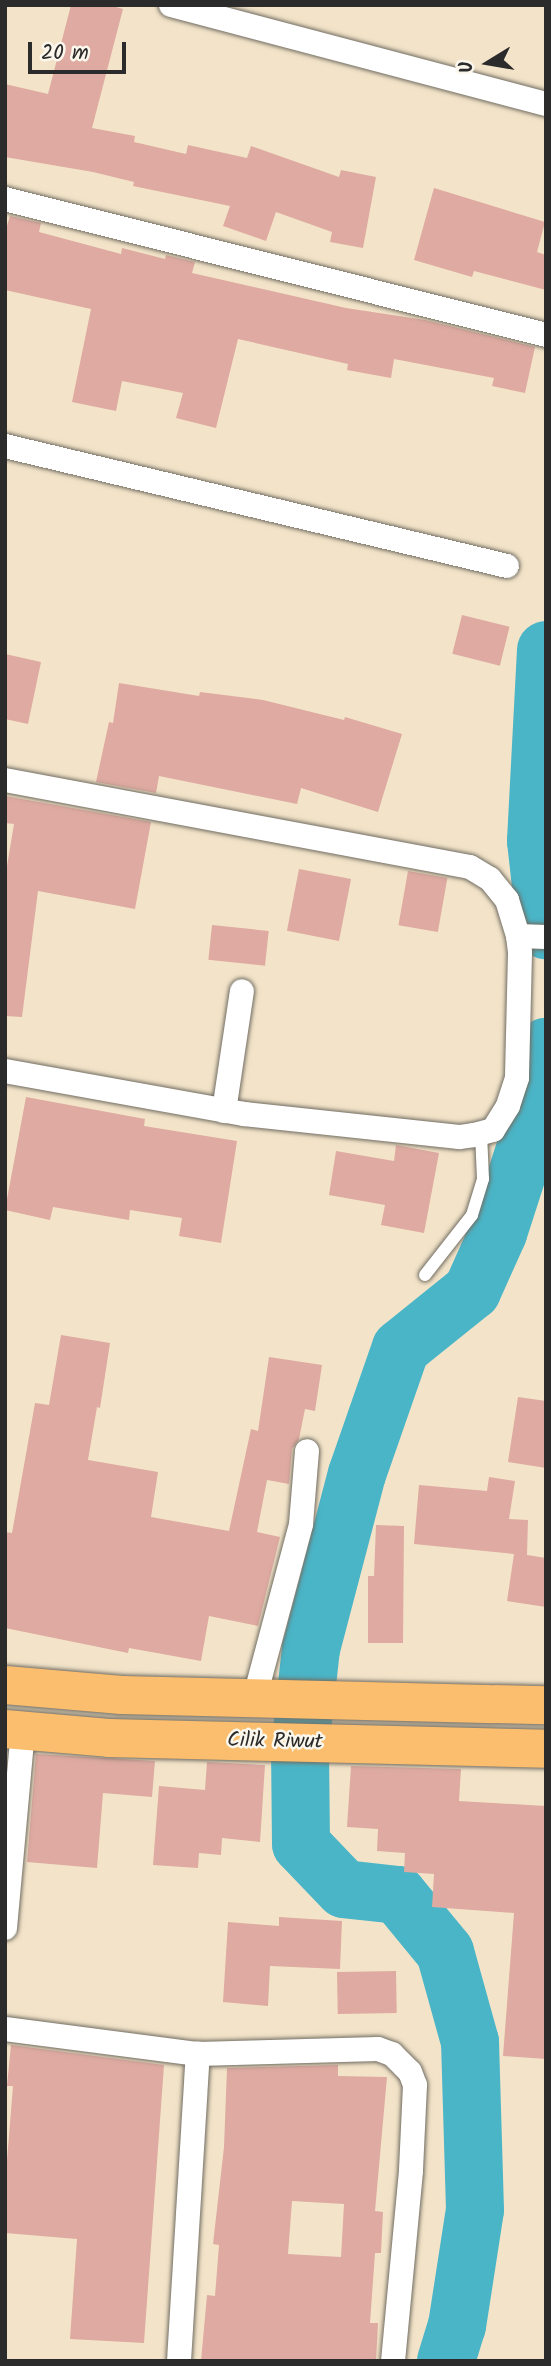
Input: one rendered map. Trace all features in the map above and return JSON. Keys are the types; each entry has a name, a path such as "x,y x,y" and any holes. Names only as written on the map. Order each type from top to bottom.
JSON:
{"main road":[{"name":"Cilik Riwut","path":"5,1685 122,1695 546,1705"},
{"path":"471,1704 475,1750"},
{"name":"Cilik Riwut","path":"14,1730 109,1738 367,1744 475,1750 546,1749"}],"street":[{"path":"171,5 546,104"},
{"path":"5,199 546,335"},
{"path":"5,446 507,566"},
{"path":"5,780 470,867 489,879 533,937 517,1078 508,1106 493,1130 459,1137 224,1111 5,1071"},
{"path":"224,1111 242,991"},
{"path":"263,1700 301,1524 307,1451"},
{"path":"5,1928 14,1730"},
{"path":"5,2029 198,2054 378,2049 392,2054 411,2072 415,2085 411,2171 393,2361"},
{"path":"179,2361 198,2054"}],"lane":[{"path":"425,1275 471,1215 483,1180 481,1133"}],"building":[{"path":"71,5 109,5 123,9 92,128 135,136 134,142 186,154 188,145 247,158 251,146 339,177 341,170 376,177 363,248 330,242 332,232 276,212 266,241 223,226 230,206 133,186 134,182 93,172 5,157 5,84 48,94"},
{"path":"434,188 545,222 537,252 546,255 546,290 474,271 472,277 414,260"},
{"path":"10,216 41,223 39,232 121,254 122,248 165,259 166,255 195,262 192,273 346,308 425,320 535,347 525,393 492,386 494,378 394,359 391,378 347,370 348,364 238,339 216,428 176,418 183,393 122,381 116,411 72,402 91,309 5,290 5,232"},
{"path":"462,615 510,627 500,666 452,654"},
{"path":"5,654 41,662 28,724 5,719"},
{"path":"119,683 199,696 200,692 263,700 344,720 345,717 402,734 378,812 301,788 297,804 159,776 156,793 96,782 109,722 113,723"},
{"path":"5,796 151,822 135,909 38,891 22,1017 5,1016 5,878 14,824 5,823"},
{"path":"299,869 351,879 339,941 287,931"},
{"path":"408,871 447,878 438,932 398,925"},
{"path":"212,925 269,931 265,966 208,960"},
{"path":"26,1097 145,1119 144,1126 237,1141 221,1243 179,1236 182,1218 130,1210 129,1220 53,1207 50,1220 5,1210"},
{"path":"396,1145 439,1153 424,1233 381,1225 385,1205 329,1195 336,1151 394,1161"},
{"path":"61,1335 110,1343 100,1408 97,1407 88,1460 158,1472 151,1517 229,1531 251,1429 258,1431 269,1357 322,1365 315,1411 305,1409 299,1439 292,1449 289,1484 267,1480 257,1532 280,1537 258,1626 209,1616 201,1661 129,1648 128,1653 5,1628 5,1532 12,1533 35,1403 49,1405"},
{"path":"518,1397 546,1401 546,1468 508,1462"},
{"path":"489,1477 515,1481 509,1519 528,1520 527,1555 546,1558 546,1607 507,1601 514,1554 414,1544 419,1485 487,1491"},
{"path":"376,1525 404,1526 403,1643 368,1643 368,1576 374,1576"},
{"path":"36,1754 155,1761 152,1797 103,1793 97,1868 27,1862"},
{"path":"207,1762 265,1765 260,1842 222,1838 221,1855 199,1853 198,1868 153,1865 159,1786 205,1790"},
{"path":"351,1766 461,1769 459,1801 546,1806 546,2059 503,2056 514,1913 432,1907 434,1874 404,1872 405,1853 377,1851 378,1829 347,1827"},
{"path":"279,1917 342,1921 340,1969 270,1966 268,2006 223,2002 228,1922 279,1926"},
{"path":"396,1971 397,2013 338,2014 337,1972"},
{"path":"11,2045 164,2065 144,2343 70,2339 77,2239 5,2233 5,2185 13,2086 7,2086"},
{"path":"338,2065 338,2076 387,2077 375,2211 383,2212 381,2253 375,2253 370,2323 378,2323 376,2361 201,2361 207,2295 215,2296 219,2245 213,2244 224,2147 227,2068","holes":["292,2201 344,2204 341,2257 288,2254"]}],"waterway":[{"path":"546,650 536,841 546,930"},
{"path":"446,2361 457,2326 475,2210 470,2042 445,1952 398,1895 344,1889 301,1844 300,1748 311,1649 357,1474 401,1348 472,1291 498,1233 536,1115 546,1047"}]}
